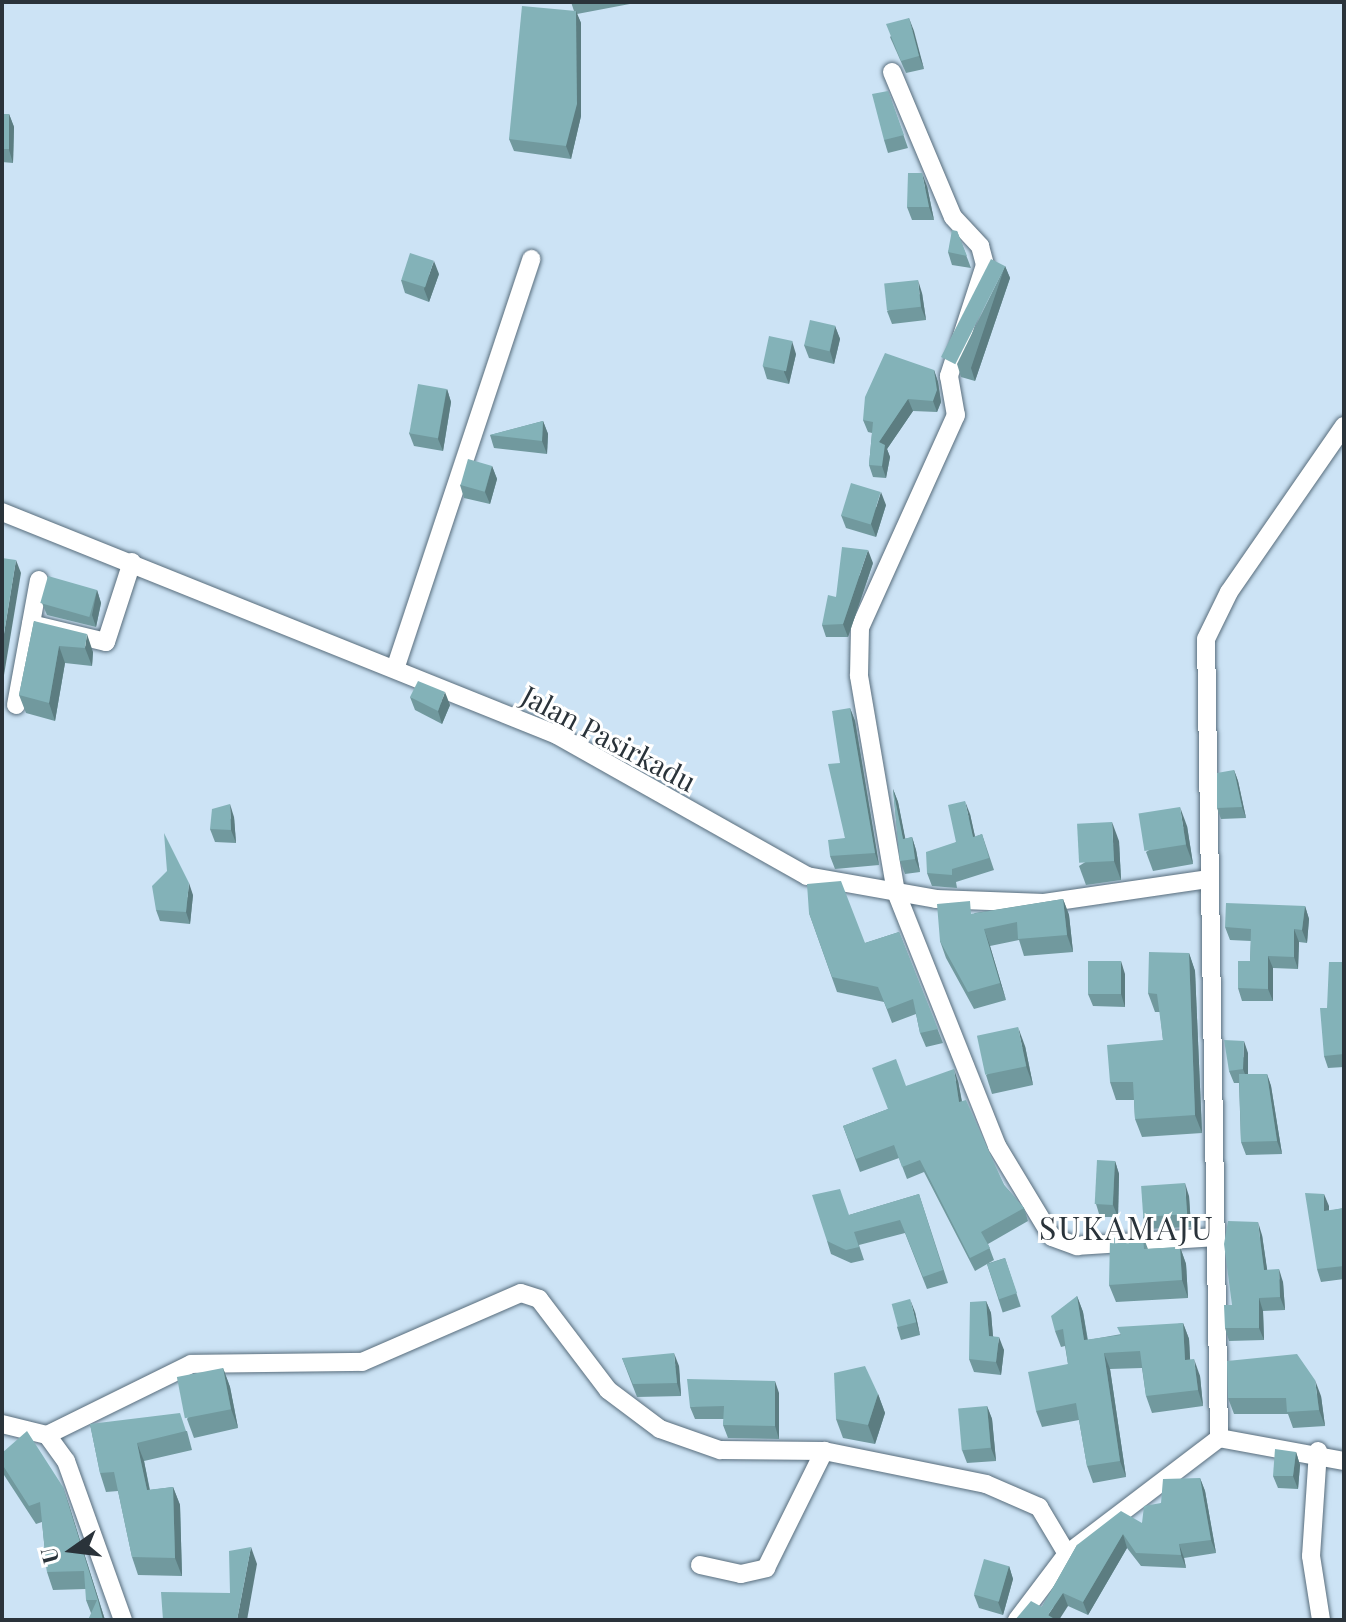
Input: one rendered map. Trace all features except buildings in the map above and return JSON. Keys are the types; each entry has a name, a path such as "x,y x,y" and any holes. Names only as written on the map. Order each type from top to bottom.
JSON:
{"street":[{"path":"892,72 953,217 980,246 985,265 949,376 956,415 860,628 859,676 896,892 997,1146 1052,1237 1077,1246 1216,1237"},
{"path":"396,666 531,259"},
{"path":"1219,1438 1206,639 1229,592 1344,426"},
{"name":"Jalan Pasirkadu","path":"2,512 396,666 557,735 807,876 896,892 1044,903 1209,879"},
{"path":"31,624 106,642 132,562"},
{"path":"16,705 39,580"},
{"path":"2,1424 47,1435 191,1364 362,1362 521,1293 539,1299 608,1390 660,1429 720,1450 824,1451 986,1484 1039,1507 1067,1554"},
{"path":"47,1435 86,1504 123,1620"},
{"path":"1017,1620 1067,1554 1219,1438 1318,1451 1344,1461"},
{"path":"700,1565 741,1574 766,1568 824,1451"},
{"path":"1318,1451 1311,1556 1321,1620"}],"district":[{"name":"SUKAMAJU","path":"1127,1227"}]}
